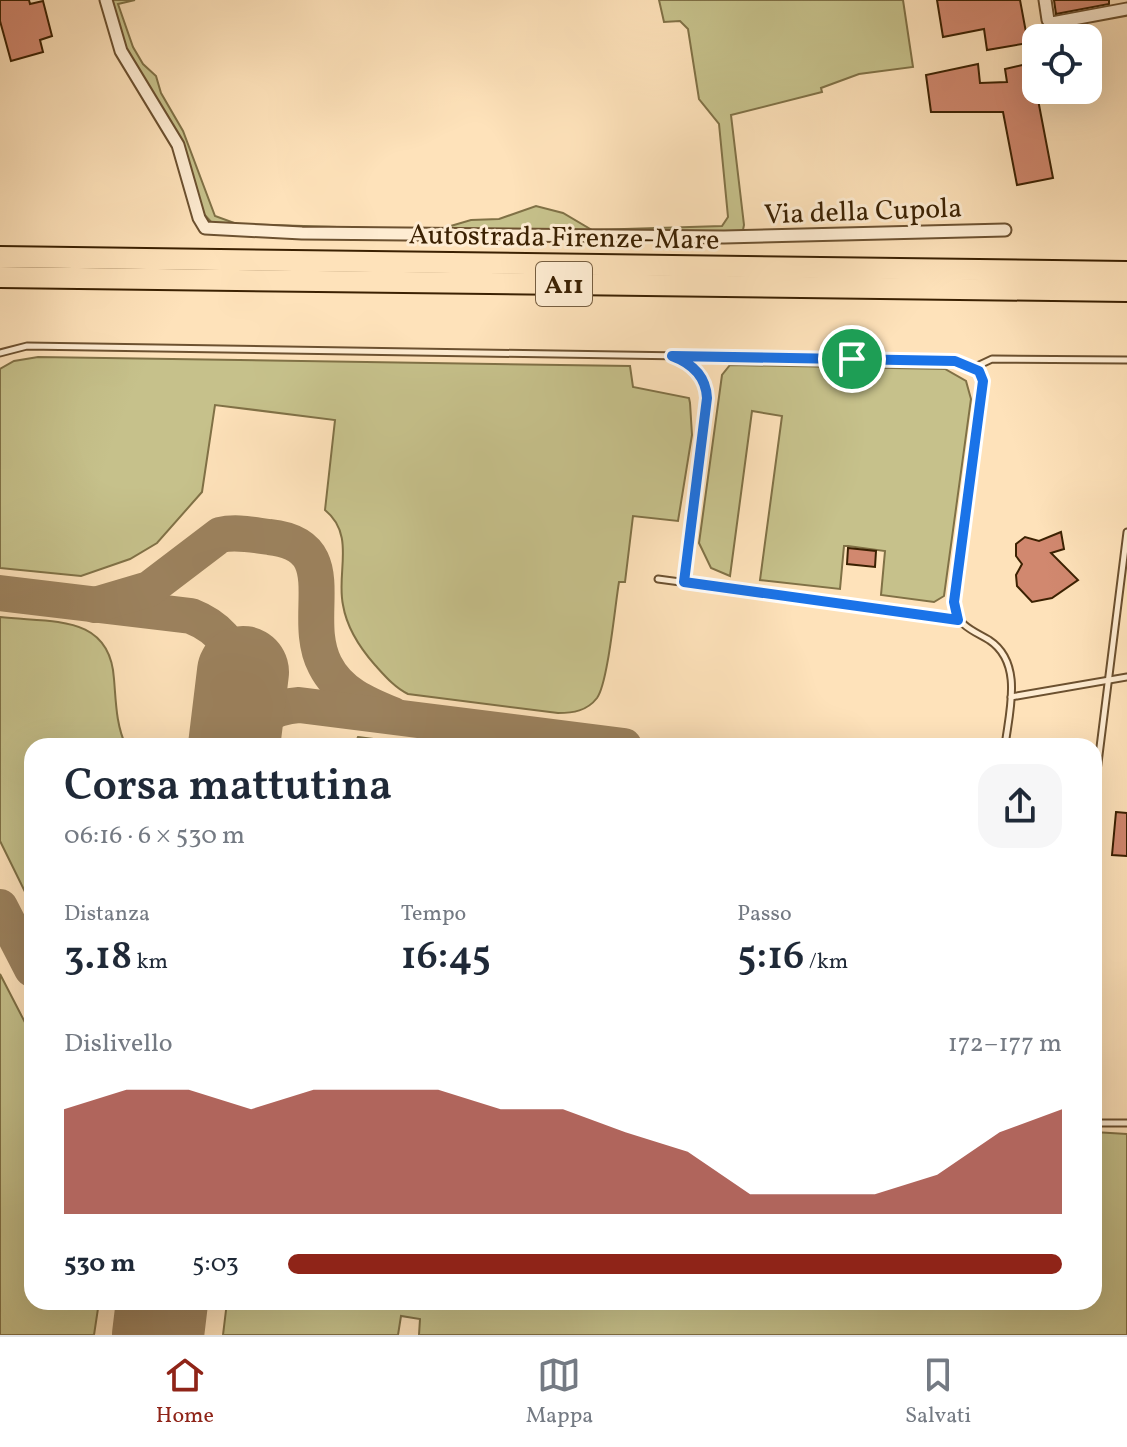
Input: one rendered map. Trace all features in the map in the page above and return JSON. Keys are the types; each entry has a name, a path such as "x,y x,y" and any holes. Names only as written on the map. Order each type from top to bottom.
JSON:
{"highway":[{"name":"Autostrada Firenze-Mare","path":"0,257 1127,272"},
{"name":"Autostrada Firenze-Mare","path":"0,277 1127,291"}],"street":[{"name":"Via della Cupola","path":"106,0 121,51 178,145 199,218 205,228 302,233 724,237 1005,230"},
{"path":"1045,0 1048,20 1052,23 1127,9"}],"lane":[{"path":"0,350 942,360 975,367 992,359 1127,360"},
{"path":"672,356 696,370 705,385 707,398 684,582"},
{"path":"958,620 954,602 983,381 975,367"},
{"path":"1101,738 1127,532"},
{"path":"658,579 958,620 1002,653 1010,672 1011,697 1006,738"},
{"path":"1011,697 1127,677"},
{"path":"1102,1123 1127,1123"}],"shaded area":[{"path":"110,0 135,0 118,4 133,47 143,64 156,76 161,93 183,131 215,216 237,224 437,230 471,220 499,219 536,206 563,213 592,230 722,226 728,217 719,124 699,99 688,29 680,21 664,22 659,0 903,0 913,67 859,74 821,88 822,92 731,115 744,225 743,230 736,232 327,231 214,225 201,211 182,143 127,51"},
{"path":"38,357 630,366 633,387 689,398 692,435 678,521 633,516 625,582 619,582 605,677 597,698 589,706 574,712 558,713 408,694 369,659 355,638 345,614 341,593 343,555 340,531 325,510 335,420 215,405 202,492 157,543 130,559 81,576 0,568 0,369 14,361"},
{"path":"730,365 945,369 966,381 971,399 944,596 934,602 881,595 885,551 848,546 844,546 840,589 760,580 782,416 752,411 730,576 711,568 699,543 722,375"},
{"path":"0,617 75,626 90,632 102,642 110,658 123,738 24,738 24,890 0,841"},
{"path":"0,974 24,1020 24,1310 98,1310 94,1335 0,1335"},
{"path":"1102,1132 1127,1134 1127,1335 419,1335 420,1319 401,1316 398,1335 223,1335 226,1310 1102,1310"}],"building":[{"path":"0,0 29,0 30,4 43,1 52,36 40,40 43,52 11,61 0,21"},
{"path":"937,0 1020,0 1024,24 1022,24 1022,44 987,50 984,29 943,37"},
{"path":"1054,0 1109,0 1109,4 1056,14"},
{"path":"978,64 980,83 1007,82 1005,69 1022,65 1022,104 1039,104 1053,178 1017,185 1003,112 931,112 926,75"},
{"path":"1061,532 1064,549 1051,553 1078,580 1052,598 1032,602 1017,586 1016,575 1022,564 1016,556 1016,544 1025,537 1039,541"},
{"path":"848,548 876,551 875,567 847,564"},
{"path":"1116,812 1127,813 1127,856 1112,855"}],"taxiway":[{"path":"95,605 149,589 220,535 244,534 293,543 307,553 314,568 318,645 325,665 346,690 363,702 393,715"},
{"path":"0,593 191,616 203,621 228,644 237,664 241,688"},
{"path":"243,738 263,716 299,705 561,738"},
{"path":"0,907 24,954"}],"runway":[{"path":"235,738 243,672"},
{"path":"158,1335 161,1310"}],"route":[{"path":"672,356 852,359 955,361 975,367 982,375 954,602 958,620 927,613 684,582 707,391 696,370 672,356"}]}
